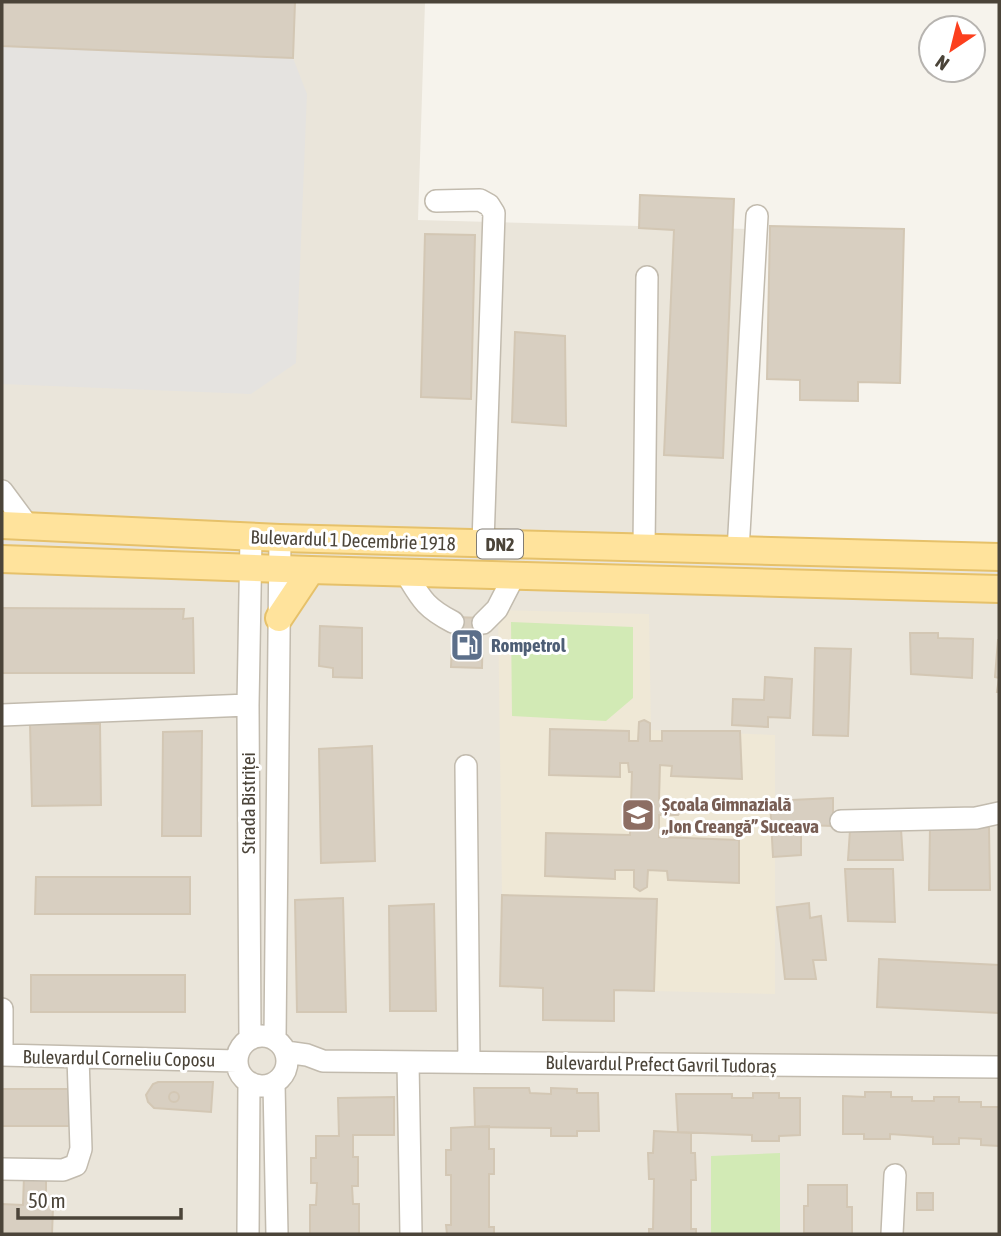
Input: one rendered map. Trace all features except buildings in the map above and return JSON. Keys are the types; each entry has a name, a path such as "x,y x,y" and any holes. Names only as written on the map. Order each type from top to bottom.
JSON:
{"main road":[{"name":"Bulevardul 1 Decembrie 1918","path":"2,525 280,538 999,557"},
{"name":"Bulevardul 1 Decembrie 1918","path":"2,559 999,589"},
{"path":"279,618 311,570"}],"street":[{"path":"436,201 480,200 489,205 494,213 483,543"},
{"path":"738,551 757,216"},
{"path":"644,548 647,277"},
{"path":"2,491 28,526"},
{"name":"Strada Bistriței","path":"250,1039 248,705 251,537"},
{"name":"Strada Bistriței","path":"277,1234 280,1061 280,538"},
{"path":"405,572 424,603 453,622"},
{"path":"483,623 497,609 514,576"},
{"path":"3,721 248,705"},
{"path":"466,766 469,1062"},
{"path":"841,821 976,818 999,813"},
{"path":"2,1009 2,1055"},
{"path":"267,1036 280,1061 266,1085 258,1086 243,1077 237,1061 238,1052 250,1039 267,1036"},
{"name":"Bulevardul Corneliu Coposu","path":"2,1055 237,1061"},
{"name":"Bulevardul Prefect Gavril Tudoraș","path":"280,1061 307,1055 323,1061 999,1067"},
{"path":"2,1169 63,1170 76,1165 81,1149 78,1057"},
{"path":"408,1062 411,1234"},
{"path":"248,1234 249,1082"},
{"path":"892,1234 895,1175"}],"shaded area":[{"path":"2,2 425,2 418,220 749,229 747,555 999,568 999,1234 2,1234"},
{"path":"2,46 293,58 307,94 296,363 251,394 2,384"},
{"name":"Școala Gimnazială „Ion Creangă” Suceava","path":"498,610 649,614 651,730 775,735 775,994 654,991 657,899 502,895"}],"green space":[{"path":"511,622 633,627 633,698 606,721 512,716"},
{"path":"780,1153 780,1234 711,1234 711,1156"}],"place":[{"name":"Rompetrol","path":"467,645"},
{"name":"Școala Gimnazială „Ion Creangă” Suceava","path":"638,815"}]}
